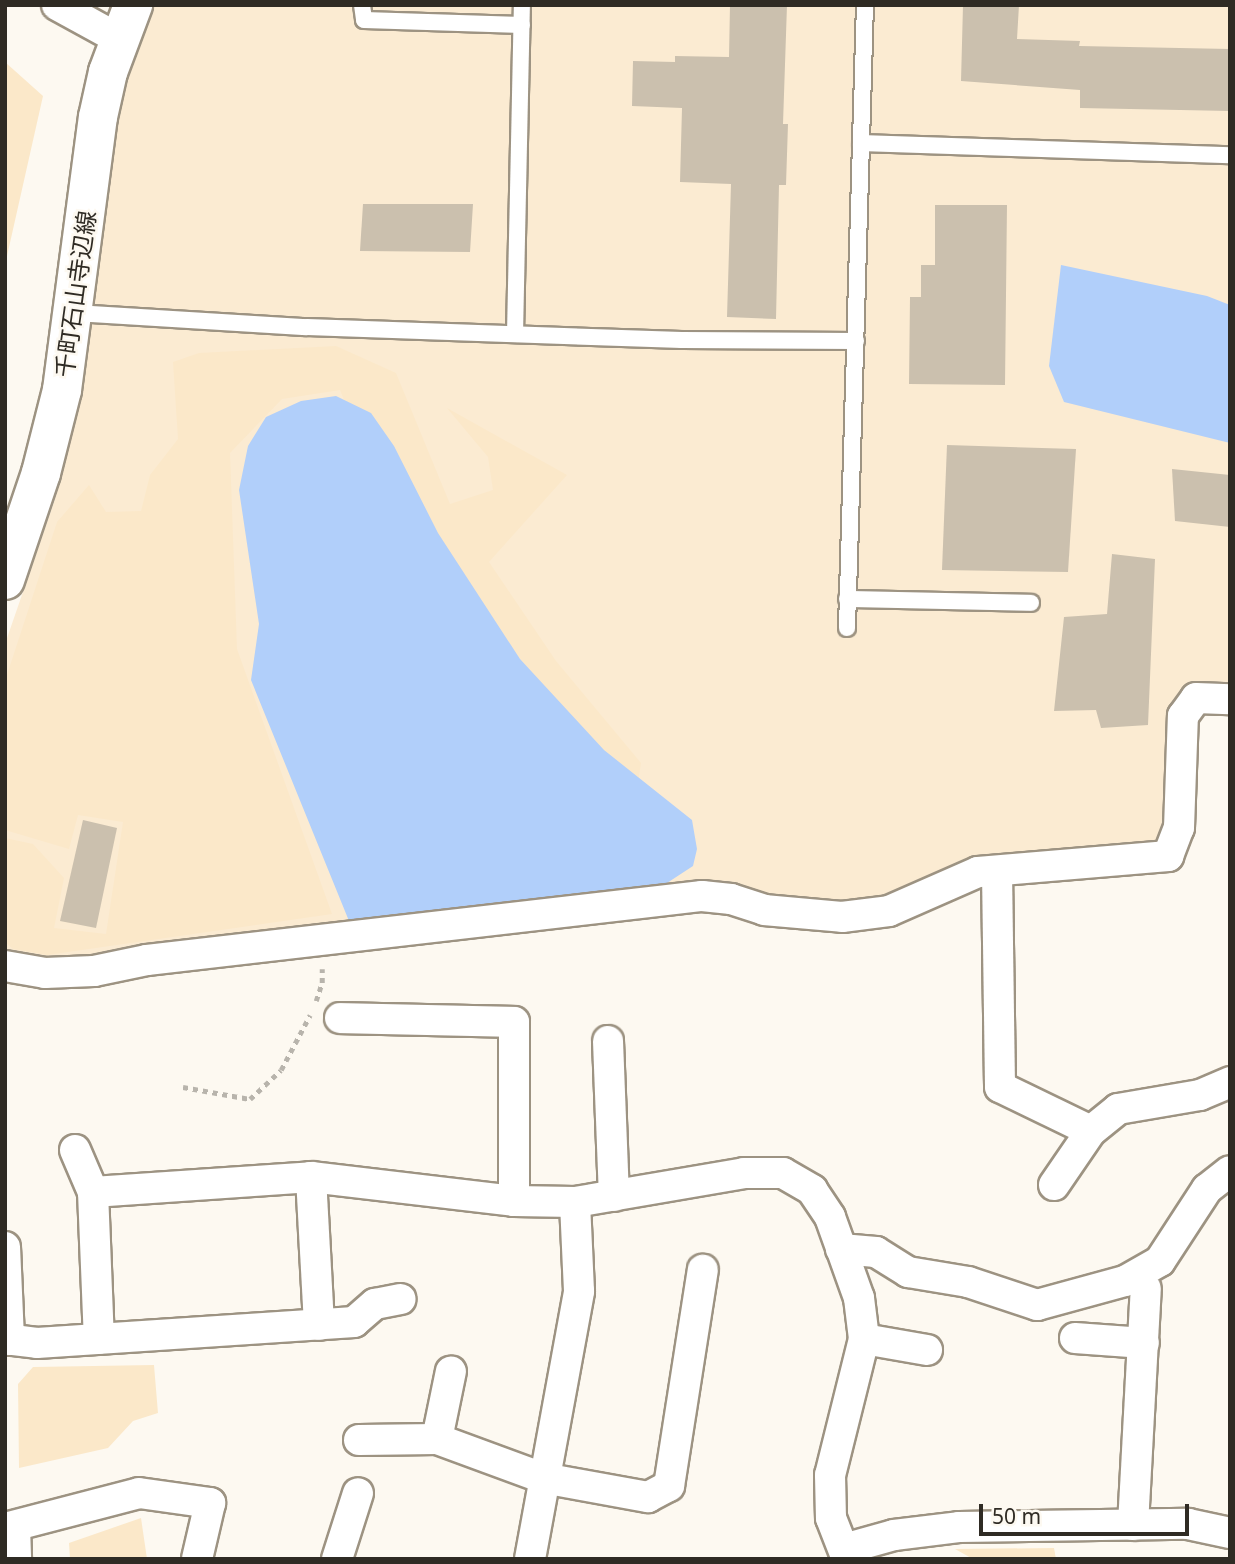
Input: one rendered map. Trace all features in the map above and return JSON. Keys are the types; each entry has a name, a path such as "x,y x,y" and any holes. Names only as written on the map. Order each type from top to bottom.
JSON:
{"main road":[{"name":"千町石山寺辺線","path":"8,561 41,473 62,390 75,313 98,117 126,22"}],"street":[{"path":"57,5 126,22"},
{"path":"5,966 45,973 94,971 147,960 702,896 731,898 764,910 842,918 889,911 978,872 1168,856 1180,828 1183,716 1196,698 1230,699"},
{"path":"997,871 1000,1087 1091,1131"},
{"path":"340,1018 514,1022 514,1201"},
{"path":"608,1041 614,1196"},
{"path":"1054,1185 1091,1131 1118,1109 1200,1095 1230,1082"},
{"path":"75,1150 93,1192 99,1339"},
{"path":"841,1249 876,1252 908,1272 968,1282 1037,1306 1125,1281 1160,1261 1207,1189 1230,1171"},
{"path":"93,1192 311,1177 514,1201 575,1202 744,1173 783,1173 812,1190 830,1217 859,1298 864,1339 830,1475 831,1518 845,1554 894,1535 959,1527 1188,1524 1230,1533"},
{"path":"311,1177 319,1325"},
{"path":"530,1559 579,1291 575,1202"},
{"path":"5,1247 7,1340 37,1343 354,1322 375,1304 401,1299"},
{"path":"359,1440 437,1439 544,1478 648,1497 669,1486 703,1270"},
{"path":"1133,1525 1146,1289"},
{"path":"1075,1338 1144,1342"},
{"path":"864,1339 926,1350"},
{"path":"437,1439 452,1371"},
{"path":"16,1559 10,1527 139,1493 210,1503 197,1559"},
{"path":"337,1559 358,1493"}],"lane":[{"path":"362,5 364,20 522,25"},
{"path":"434,22 435,5"},
{"path":"515,334 522,5"},
{"path":"847,628 865,5"},
{"path":"861,144 1230,155"},
{"path":"75,313 307,327 856,341"},
{"path":"847,599 1031,603"}],"path":[{"path":"183,1087 250,1099 281,1070 307,1021 323,983 321,940"}],"shaded area":[{"path":"154,5 1230,5 1230,689 1191,689 1169,825 1159,846 844,908 767,900 46,964 5,955 5,644 54,502 92,318 114,122 135,39"},
{"path":"5,62 43,96 5,265"},
{"path":"336,346 396,373 450,504 493,490 488,457 447,408 567,475 489,562 556,661 641,763 636,796 515,683 379,484 340,390 282,399 230,453 237,649 332,914 47,955 13,949 5,942 5,838 33,844 64,878 54,928 106,934 123,822 78,815 69,849 5,830 5,681 57,522 89,485 106,512 141,511 150,475 178,439 173,362 199,353"},
{"path":"154,1365 158,1413 133,1421 108,1448 19,1468 18,1384 33,1367"},
{"path":"141,1518 147,1559 70,1559 69,1543"},
{"path":"1054,1548 1056,1559 973,1559 955,1549"}],"water":[{"path":"1061,265 1207,296 1230,305 1230,443 1064,402 1049,366"},
{"path":"336,396 371,413 394,446 438,533 520,659 604,750 692,820 697,849 693,866 667,883 349,921 251,680 259,624 239,490 248,446 266,417 301,401"}],"building":[{"path":"730,5 787,5 783,124 788,124 786,185 779,185 776,319 727,317 731,184 680,182 682,108 632,106 633,61 675,62 675,56 729,57"},
{"path":"963,5 1019,5 1017,39 1080,41 1079,46 1230,49 1230,111 1080,108 1080,90 961,81"},
{"path":"363,204 473,204 470,252 360,251"},
{"path":"935,205 1007,205 1005,385 909,384 910,297 921,297 921,265 935,265"},
{"path":"947,445 1076,449 1068,572 942,570"},
{"path":"1172,469 1230,475 1230,527 1175,521"},
{"path":"1112,554 1155,559 1148,725 1101,728 1096,710 1054,711 1064,617 1107,614"},
{"path":"83,820 117,828 96,928 60,921"}]}
